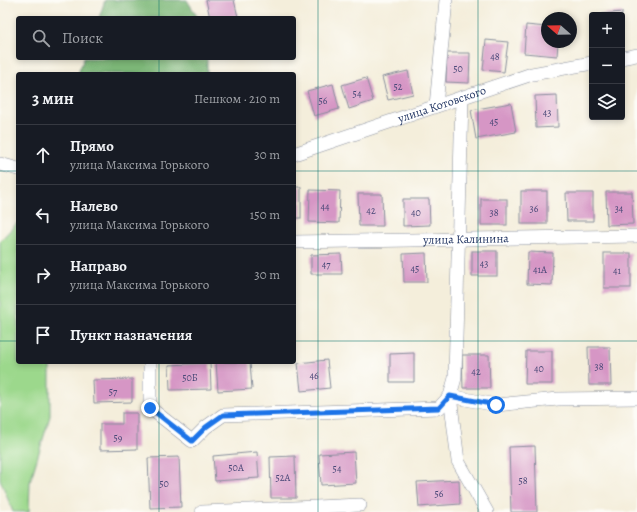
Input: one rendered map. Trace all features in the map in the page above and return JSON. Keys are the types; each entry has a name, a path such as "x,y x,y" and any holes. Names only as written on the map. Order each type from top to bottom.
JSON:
{"street":[{"path":"436,106 446,0"},
{"path":"625,57 637,55"},
{"name":"улица Котовского","path":"296,153 532,74 589,64"},
{"path":"462,98 455,378 450,396 458,462 487,512"},
{"path":"0,164 16,168"},
{"name":"улица Калинина","path":"296,242 637,236"},
{"path":"150,364 150,408 192,441 206,427 223,415 439,408 450,396"},
{"path":"450,396 496,405 558,399 637,398"},
{"path":"202,512 360,505"}],"green space":[{"path":"105,0 187,0 197,16 100,16"},
{"path":"83,60 207,60 207,72 79,72"},
{"path":"16,224 16,364 50,364 50,416 30,482 29,512 13,512 0,479 0,241"}],"building":[{"path":"206,0 234,0 238,16 210,16"},
{"path":"526,25 541,26 541,48 558,48 557,56 524,53"},
{"path":"486,40 508,42 504,72 483,70"},
{"path":"447,53 470,53 469,83 446,82"},
{"path":"408,71 413,94 388,100 382,77"},
{"path":"366,78 373,101 349,109 342,85"},
{"path":"333,84 339,109 314,116 307,91"},
{"path":"557,95 558,127 536,128 535,96"},
{"path":"511,103 516,132 476,139 471,110"},
{"path":"296,187 301,187 301,218 296,218"},
{"path":"310,190 340,191 339,223 309,222"},
{"path":"521,191 547,191 547,224 521,224"},
{"path":"606,192 632,192 633,224 607,225"},
{"path":"566,193 593,193 593,221 567,221"},
{"path":"358,194 382,194 383,226 359,226"},
{"path":"403,199 429,199 430,225 403,226"},
{"path":"481,199 507,199 507,225 481,225"},
{"path":"472,251 497,251 497,276 472,276"},
{"path":"528,252 553,253 552,285 527,284"},
{"path":"426,253 427,282 404,282 403,254"},
{"path":"604,253 631,253 631,288 604,288"},
{"path":"341,254 342,274 311,274 311,255"},
{"path":"588,347 610,347 611,385 589,385"},
{"path":"526,351 552,351 552,384 525,384"},
{"path":"414,353 414,382 390,382 390,354"},
{"path":"462,355 489,355 490,388 463,388"},
{"path":"327,360 330,388 301,391 298,363"},
{"path":"210,364 211,389 170,390 169,365"},
{"path":"216,364 250,364 252,389 218,391"},
{"path":"132,379 132,402 94,403 93,380"},
{"path":"122,413 137,413 137,449 100,450 100,424 122,424"},
{"path":"535,446 537,512 511,512 509,447"},
{"path":"257,452 259,478 215,481 213,456"},
{"path":"354,452 356,483 321,485 319,454"},
{"path":"295,456 296,498 271,498 270,457"},
{"path":"179,457 181,507 150,508 148,458"},
{"path":"459,480 460,504 419,507 417,482"}],"route":[{"path":"150,408 192,441 206,427 223,415 439,408 450,396 496,405"}]}
